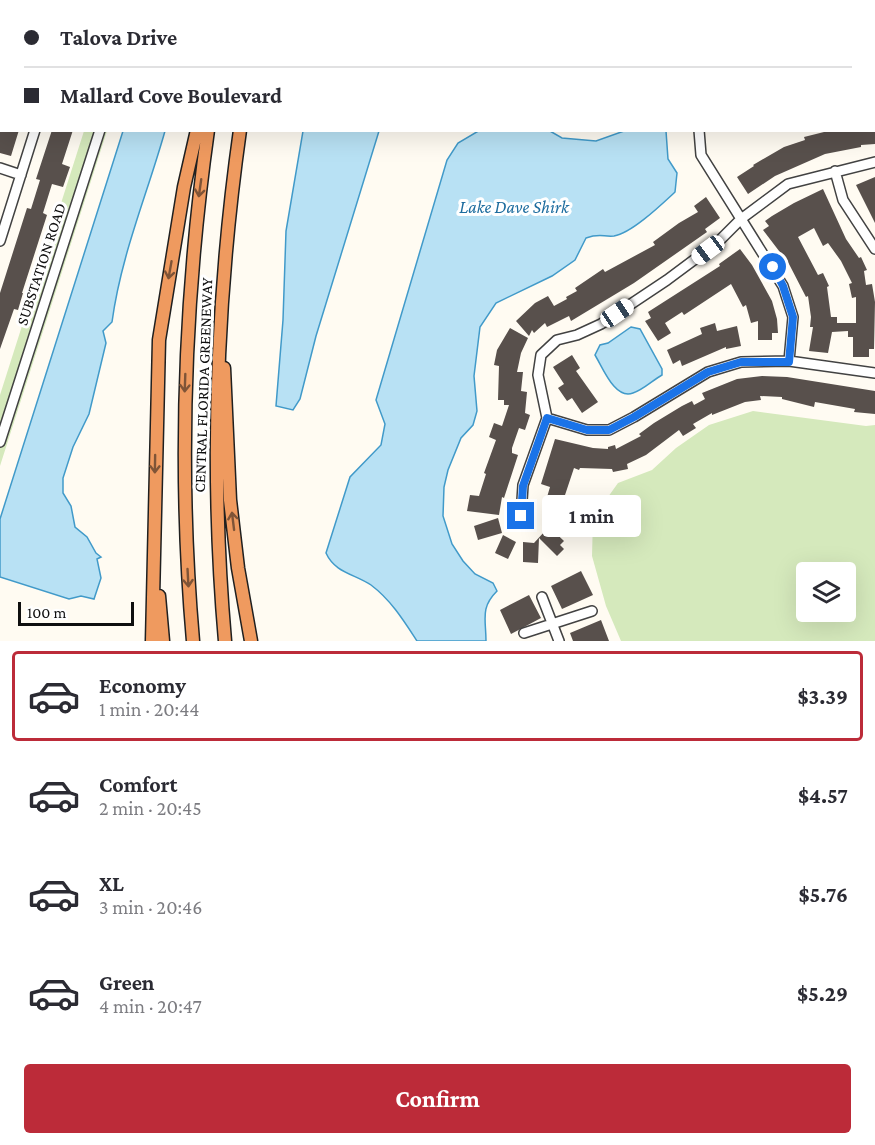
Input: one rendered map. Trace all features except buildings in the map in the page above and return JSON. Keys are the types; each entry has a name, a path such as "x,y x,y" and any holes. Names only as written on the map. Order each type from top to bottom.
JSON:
{"highway":[{"path":"152,641 159,340 184,187 197,132"},
{"name":"CENTRAL FLORIDA GREENEWAY","path":"193,641 184,492 185,364 194,237 208,132"},
{"name":"CENTRAL FLORIDA GREENEWAY","path":"225,641 217,523 216,428 219,323 240,132"},
{"path":"231,198 224,366 227,443 238,568 251,641"},
{"path":"154,544 163,641"}],"street":[{"path":"0,241 34,132"},
{"name":"SUBSTATION ROAD","path":"0,442 99,132"},
{"path":"699,132 701,155 783,286 793,317 789,362"},
{"path":"521,516 523,486 547,418 538,375 541,356 557,340 577,335 601,324 667,280 718,242 741,219 788,184 875,162"},
{"path":"0,168 21,175"},
{"path":"836,171 843,200 875,249"},
{"path":"547,418 587,430 609,430 708,372 741,362 789,362 875,373"},
{"path":"542,597 554,622 559,641"},
{"path":"525,633 592,611"}],"green space":[{"path":"84,132 107,132 0,466 0,395"},
{"path":"753,411 866,426 875,425 875,641 621,641 606,606 592,556 593,518 618,483 652,470 676,448 709,425"}],"water":[{"path":"123,132 165,132 128,249 112,322 103,331 106,343 89,414 73,447 63,478 63,493 71,506 75,527 87,537 96,553 101,557 97,559 101,578 94,599 81,596 69,599 0,577 0,519"},
{"path":"303,132 379,132 316,336 300,399 293,410 276,406 283,320 286,231"},
{"name":"Lake Dave Shirk","path":"477,132 552,132 562,138 596,141 621,132 666,132 668,159 677,173 675,192 646,217 621,234 586,238 575,260 552,276 496,303 480,327 474,376 477,411 473,425 461,438 448,470 444,487 443,516 452,544 463,561 475,574 493,583 497,591 486,608 486,641 417,641 385,597 365,581 340,569 326,553 350,477 381,445 385,424 376,400 447,160 458,143"},
{"path":"631,327 640,329 662,369 662,375 640,390 627,394 621,392 610,382 595,355 600,345 608,343"}],"route":[{"path":"521,516 523,486 547,418 587,430 609,430 708,372 741,362 789,362 793,317 783,286 773,267"}]}
